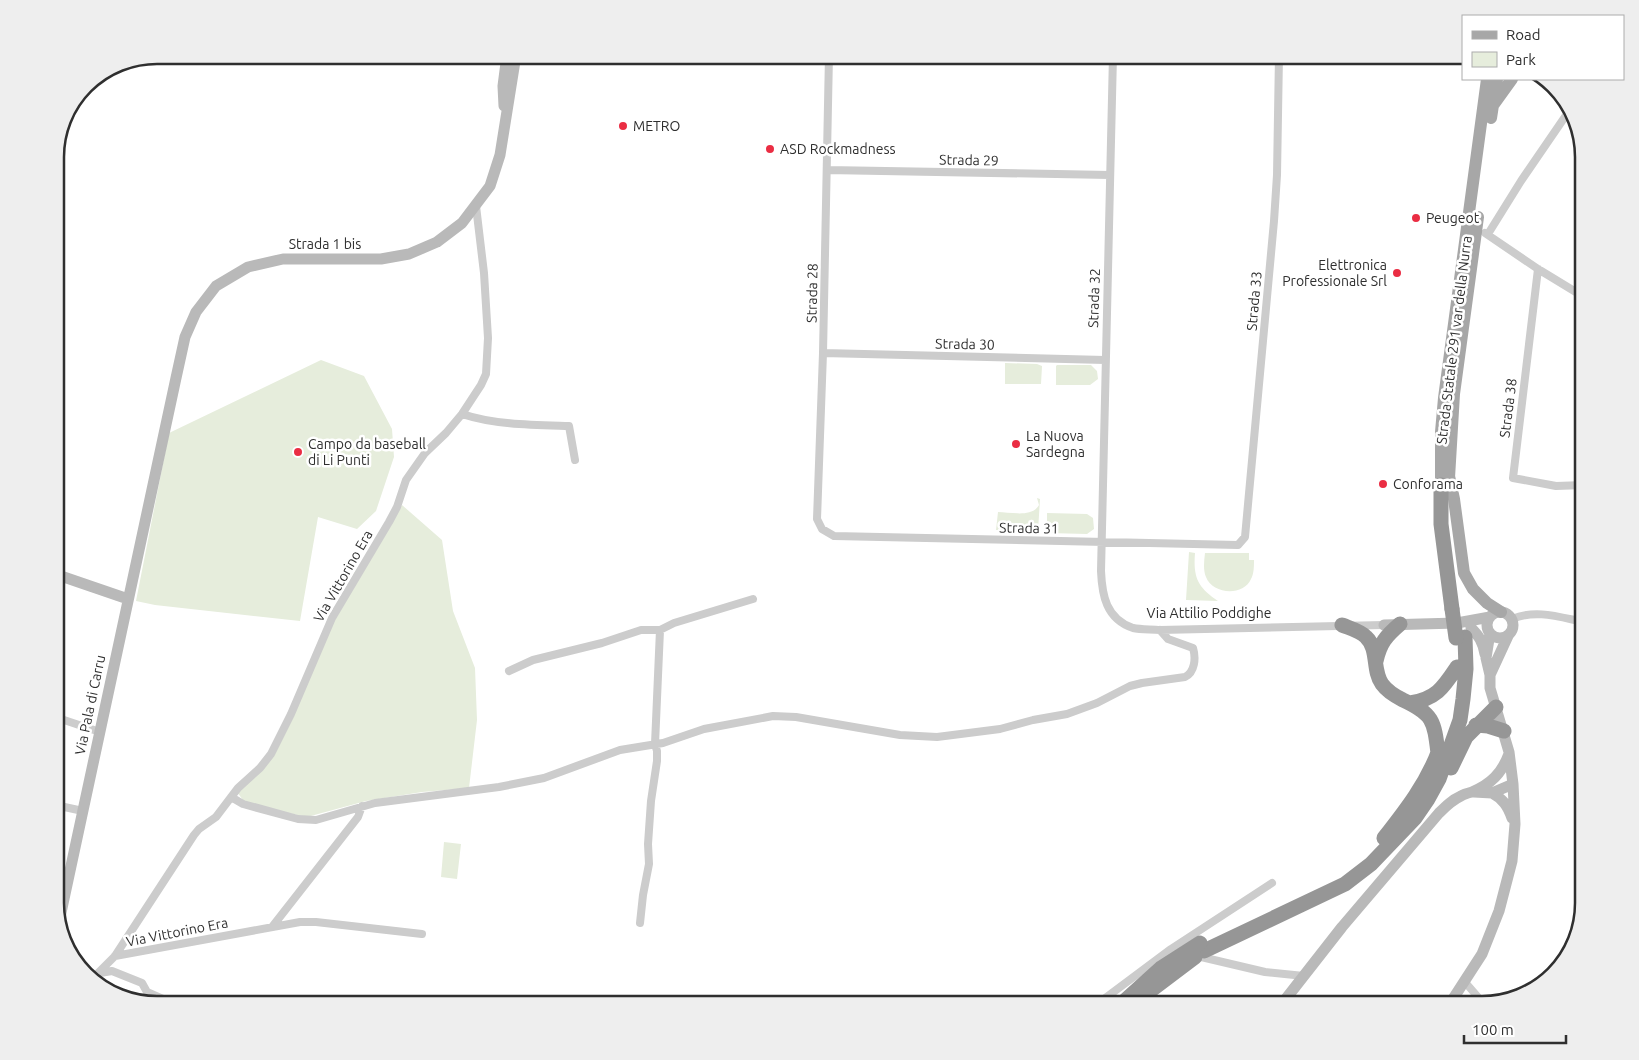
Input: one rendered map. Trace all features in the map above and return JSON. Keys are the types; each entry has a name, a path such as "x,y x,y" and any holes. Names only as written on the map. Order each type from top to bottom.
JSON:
{"highway":[{"name":"Strada Statale 291 var della Nurra","path":"1143,996 1202,947 1345,884 1376,859 1415,818 1428,799 1438,779 1460,720 1466,670 1462,632 1443,541 1446,482"},
{"path":"1374,656 1388,635 1400,624"},
{"path":"1342,625 1366,637 1374,656"},
{"path":"1384,625 1375,642 1376,672 1382,684 1393,696 1422,709 1430,718 1436,731 1438,753"},
{"name":"Strada Statale 291 var della Nurra","path":"1130,996 1161,968 1330,882 1349,870 1375,849 1410,806 1426,781 1438,753 1450,718 1462,632"},
{"path":"1410,703 1434,696 1443,688 1457,667"},
{"path":"1428,799 1442,784 1466,737 1496,707"},
{"path":"1476,726 1488,726 1504,731"}],"main road":[{"name":"Strada Statale 291 var della Nurra","path":"1446,482 1441,432 1444,398 1487,80"},
{"name":"Strada Statale 291 var della Nurra","path":"1446,482 1454,394 1482,232 1492,106 1497,80"},
{"path":"1492,106 1511,80"},
{"path":"1446,482 1454,499 1464,573 1473,589 1501,616"}],"street":[{"name":"Strada 1 bis","path":"505,117 503,86 506,64"},
{"name":"Strada 1 bis","path":"128,599 185,337 196,312 216,286 248,267 283,258 381,258 409,254 437,242 462,223 490,186 495,171 500,155 515,64"},
{"name":"Strada 28","path":"822,529 817,519 823,353 829,64"},
{"name":"Strada 32","path":"1101,542 1112,64"},
{"name":"Strada 33","path":"1238,545 1245,537 1273,227 1277,175 1278,64"},
{"path":"1566,116 1521,181 1482,232 1575,292"},
{"name":"Strada 29","path":"826,170 1110,175"},
{"name":"Via Vittorino Era","path":"100,973 115,956 194,835 216,817 231,797 271,754 291,714 332,618 389,522 397,507 406,480 425,454 462,414 484,380 488,364 484,273 476,206"},
{"name":"Strada 38","path":"1538,269 1512,478 1556,486 1575,486"},
{"name":"Strada 30","path":"823,353 1105,360"},
{"path":"462,414 478,419 569,426 575,460"},
{"name":"Strada 31","path":"822,529 834,536 1238,545"},
{"name":"Via Attilio Poddighe","path":"1101,542 1102,590 1108,608 1117,619 1133,628 1160,630 1384,625"},
{"path":"64,577 128,599"},
{"name":"Via Pala di Carru","path":"64,899 128,599"},
{"path":"509,671 533,660 602,643 642,630 660,630 674,623 753,599"},
{"path":"1462,632 1501,616 1542,614 1575,620"},
{"path":"1486,658 1489,632 1487,624 1501,616"},
{"path":"1490,675 1513,628 1501,616"},
{"path":"1384,625 1400,624 1462,632 1489,632 1500,638 1508,636"},
{"path":"640,923 643,895 650,864 647,854 657,751 655,744 660,630"},
{"path":"231,797 243,804 298,820 309,821 362,806 516,784 557,774 620,750 655,744 719,726 773,716 796,717 900,736 930,737 1000,729 1033,720 1067,714 1097,703 1142,682 1185,677 1190,674 1193,669 1195,652 1193,648 1168,639 1160,630"},
{"path":"1455,996 1482,954 1499,911 1512,860 1515,824 1509,752 1490,688 1490,675 1484,645 1480,637 1462,632"},
{"path":"64,720 100,732"},
{"path":"1489,789 1500,774 1509,752"},
{"path":"1288,996 1342,927 1439,813 1462,794 1489,789 1501,782 1513,784"},
{"path":"1489,789 1507,805 1515,824"},
{"path":"272,927 358,817 362,806"},
{"path":"64,807 83,811"},
{"path":"1108,996 1171,949 1272,883"},
{"name":"Via Vittorino Era","path":"115,956 300,922 316,922 422,934"},
{"path":"1171,949 1265,972 1304,976"},
{"path":"100,973 112,971 142,983 147,995"},
{"path":"1464,981 1477,996"},
{"path":"147,992 156,996"}],"green space":[{"path":"321,360 364,376 392,429 394,457 376,511 357,529 318,517 300,621 155,605 136,601 169,433"},
{"path":"1005,363 1037,364 1042,366 1041,384 1005,384"},
{"path":"1057,365 1091,365 1097,371 1098,379 1090,385 1056,385"},
{"path":"1037,498 1040,499 1038,531 996,530 998,512 1031,512 1039,505"},
{"path":"402,505 442,540 453,611 475,668 477,720 469,788 422,792 366,801 307,817 246,804 237,792 272,752 354,573"},
{"path":"1047,513 1087,514 1093,518 1094,529 1087,534 1047,533"},
{"path":"1189,552 1195,553 1195,569 1198,581 1218,601 1186,600"},
{"path":"1205,553 1249,553 1249,560 1254,560 1251,579 1247,585 1235,591 1221,590 1214,587 1209,583 1205,574"},
{"path":"444,842 461,844 457,879 441,877"}],"place":[{"name":"METRO","path":"623,126"},
{"name":"ASD Rockmadness","path":"770,149"},
{"name":"Peugeot","path":"1416,218"},
{"name":"Elettronica Professionale Srl","path":"1397,273"},
{"name":"La Nuova Sardegna","path":"1016,444"},
{"name":"Campo da baseball di Li Punti","path":"298,452"},
{"name":"Conforama","path":"1383,484"}]}
